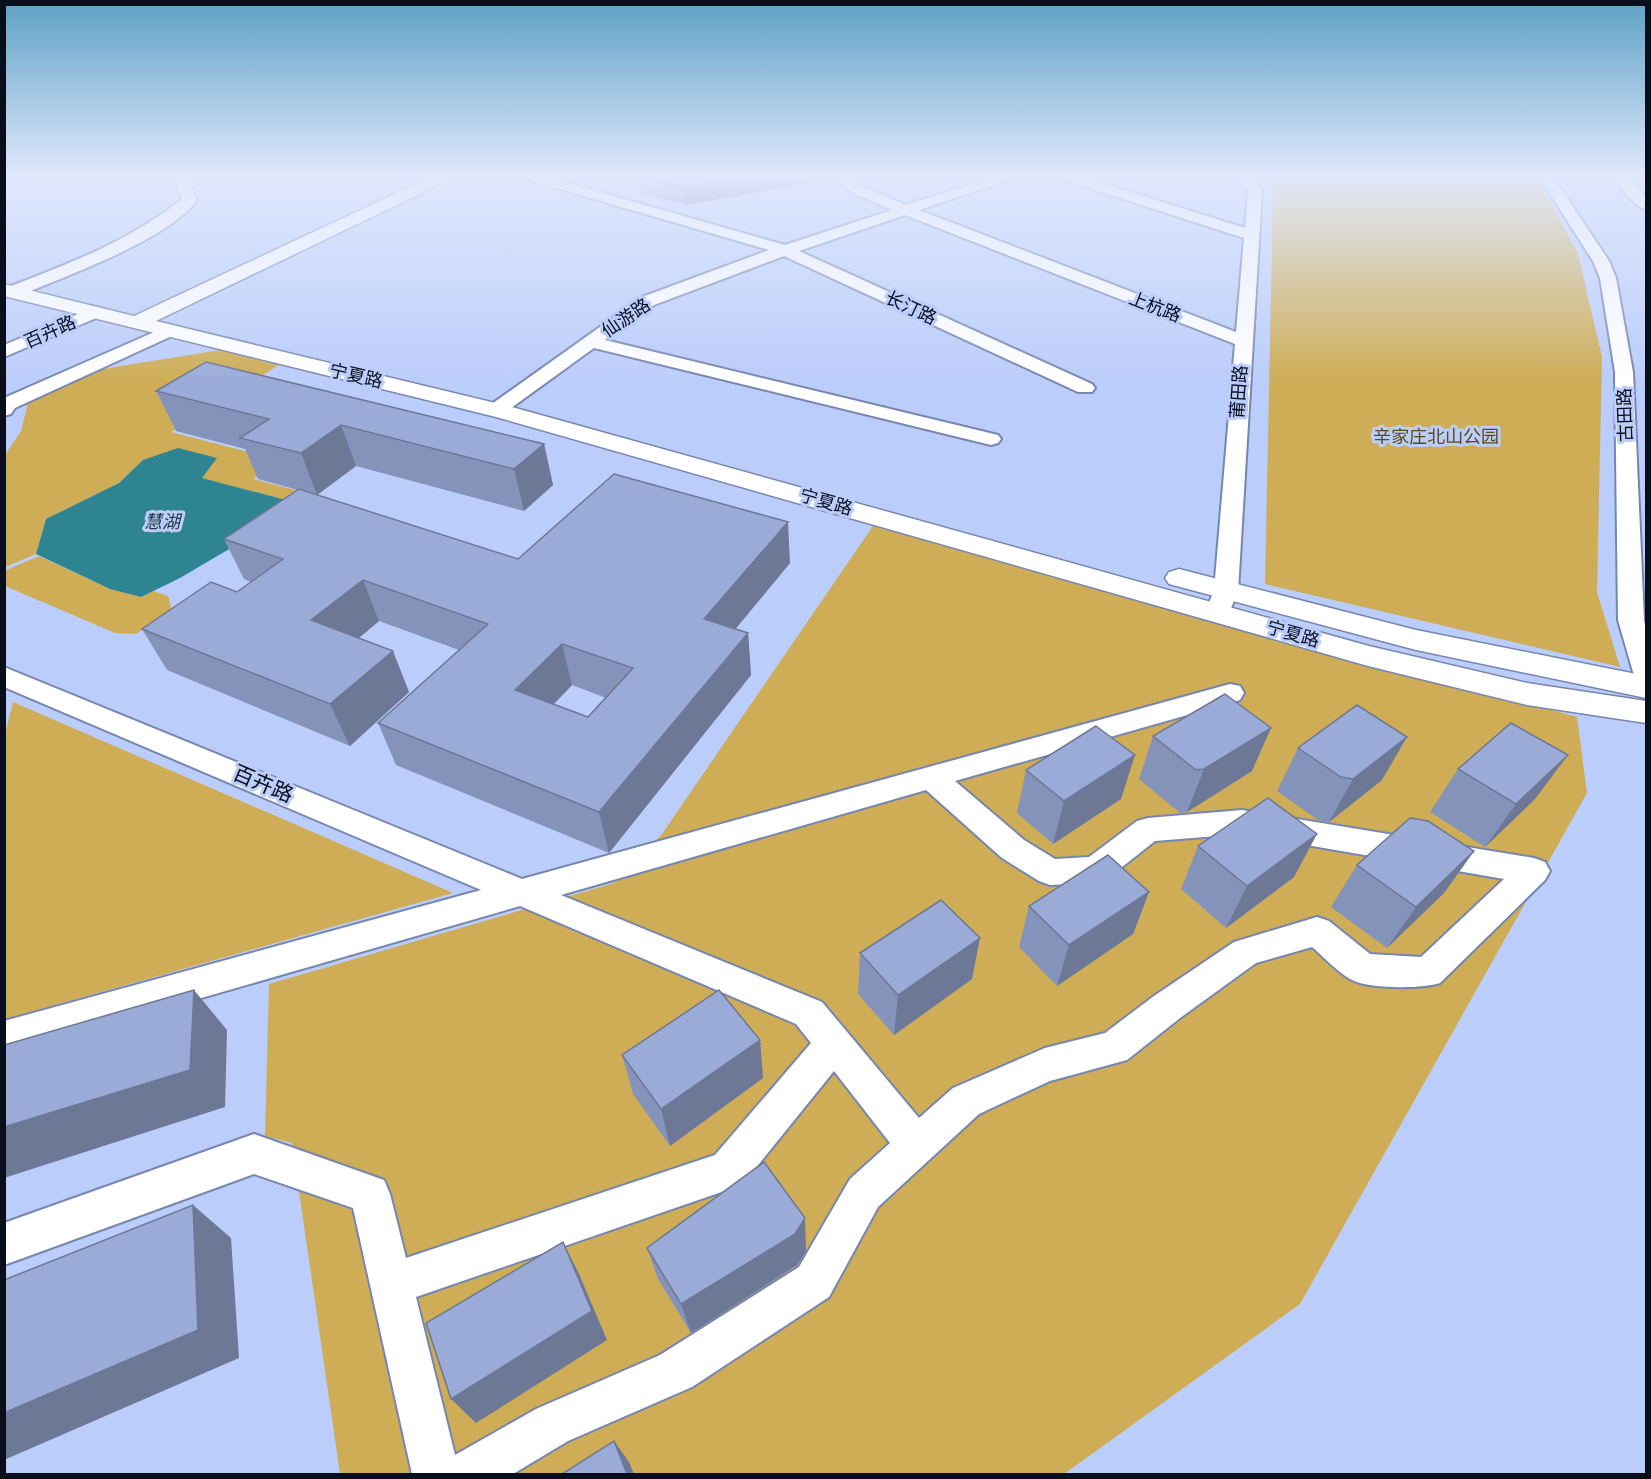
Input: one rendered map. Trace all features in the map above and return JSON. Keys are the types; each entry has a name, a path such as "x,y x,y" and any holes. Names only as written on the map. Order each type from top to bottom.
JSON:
{"main road":[{"path":"166,320 312,244"},
{"path":"4,272 75,288"},
{"name":"宁夏路","path":"8,291 95,312 134,311 505,403 1222,602 1647,687"},
{"name":"宁夏路","path":"1222,602 1368,656 1527,694 1647,712"}],"street":[{"path":"8,291 42,280 126,244"},
{"name":"长汀路","path":"765,244 785,250 1084,388"},
{"name":"仙游路","path":"505,403 648,301 803,244"},
{"name":"上杭路","path":"993,244 1243,341"},
{"name":"莆田路","path":"1222,602 1250,244"},
{"name":"古田路","path":"1590,244 1608,278 1624,372 1631,620 1647,672"},
{"name":"百卉路","path":"4,352 95,312"},
{"path":"5,406 166,320"},
{"path":"590,342 991,438"},
{"path":"1624,372 1647,374"},
{"name":"百卉路","path":"4,676 809,1013 916,1145"},
{"path":"4,1038 1230,693"},
{"path":"468,1474 552,1425 676,1371 814,1282 864,1193 966,1101 1045,1065 1114,1048 1167,1007 1246,952 1317,931 1363,969 1428,972 1534,871 1242,822 1148,830 1096,870 1050,872 1013,849 931,777"},
{"path":"391,1284 728,1171 834,1043"},
{"path":"4,1244 254,1154 370,1194 436,1474"}],"green space":[{"name":"辛家庄北山公园","path":"1272,244 1573,244 1578,254 1602,357 1597,592 1620,667 1265,584"},
{"path":"220,350 279,365 171,432 279,460 253,479 322,497 286,500 202,478 216,458 143,460 119,483 46,519 36,554 5,567 5,455 21,431 28,403 90,371"},
{"path":"873,526 1577,717 1587,793 1300,1304 1064,1474 340,1474 292,1143 265,1136 269,984 614,883 662,834"},
{"path":"39,556 110,589 141,597 153,591 168,596 172,610 136,634 115,633 5,586 4,571"},
{"path":"13,702 453,893 5,1019 4,738"}],"water":[{"name":"慧湖","path":"178,448 217,458 202,478 286,500 236,545 180,578 141,597 110,589 36,554 46,519 119,483 143,460"}],"building":[{"path":"206,362 544,444 514,469 341,425 301,453 240,438 269,419 156,391"},
{"path":"614,474 788,522 704,619 748,633 599,812 378,723 488,624 363,580 311,620 393,651 330,704 142,629 211,582 237,592 283,559 224,539 299,489 518,559","holes":["562,644 633,668 588,717 515,690"]},
{"path":"1225,694 1271,728 1204,769 1196,770 1153,736"},
{"path":"1357,705 1407,737 1353,779 1341,777 1298,748"},
{"path":"1511,723 1568,755 1516,804 1458,769"},
{"path":"1096,726 1135,755 1064,801 1026,770"},
{"path":"1268,798 1317,834 1247,886 1198,846"},
{"path":"1410,818 1428,821 1474,851 1416,907 1357,865"},
{"path":"1108,855 1149,892 1069,945 1029,906"},
{"path":"941,900 980,938 898,995 860,953"},
{"path":"194,990 190,1070 4,1127 4,1045"},
{"path":"719,990 760,1040 661,1109 622,1055"},
{"path":"764,1162 805,1218 795,1234 681,1304 647,1248"},
{"path":"193,1205 198,1330 4,1413 4,1280"},
{"path":"563,1242 592,1311 451,1399 426,1323"},
{"path":"614,1441 627,1474 562,1474"}]}
